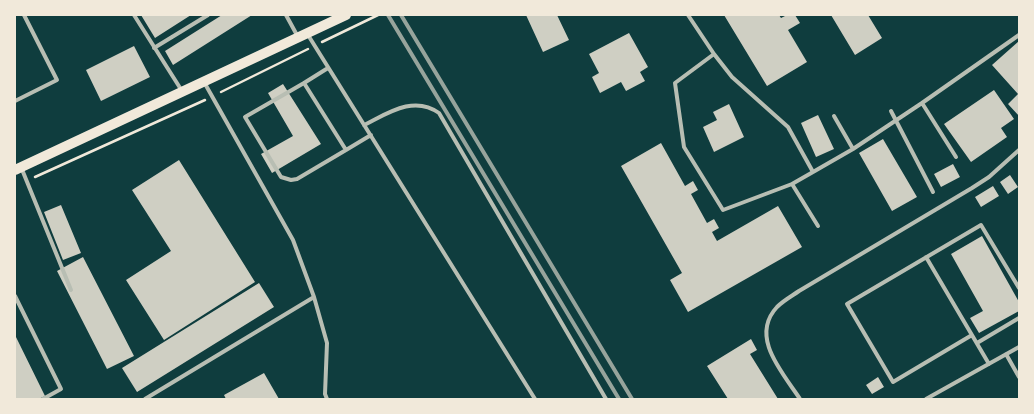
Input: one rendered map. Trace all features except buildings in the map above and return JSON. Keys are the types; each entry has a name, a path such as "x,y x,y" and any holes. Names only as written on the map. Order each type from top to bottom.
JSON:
{"main road":[{"path":"18,169 346,15"}],"lane":[{"path":"15,101 56,80 24,15"},
{"path":"134,15 182,92"},
{"path":"154,48 208,15"},
{"path":"286,15 302,35 315,46 535,399"},
{"path":"688,15 732,77 788,127 813,172"},
{"path":"714,54 675,83 684,146 723,210 792,184 813,172 896,121 1019,35"},
{"path":"328,68 245,117 281,177 291,180 297,179 371,135"},
{"path":"204,82 293,240 314,297 327,343 325,394 327,399"},
{"path":"304,83 346,150"},
{"path":"922,103 956,157"},
{"path":"364,125 401,108 416,105 425,105 439,113 606,399"},
{"path":"891,111 933,192"},
{"path":"834,116 853,148"},
{"path":"800,399 771,355 768,346 766,336 767,325 777,307 800,291 989,177 1019,150"},
{"path":"18,169 27,181 71,290"},
{"path":"792,184 818,226"},
{"path":"972,335 893,382 847,304 981,225 1019,288"},
{"path":"926,257 989,364"},
{"path":"15,296 61,389 43,399"},
{"path":"145,399 314,297"},
{"path":"977,343 1019,318"},
{"path":"926,399 1019,347"},
{"path":"1006,354 1019,377"}],"path":[{"path":"27,181 212,97 378,15"}],"railway":[{"path":"388,15 619,399"},
{"path":"401,15 632,399"}]}
